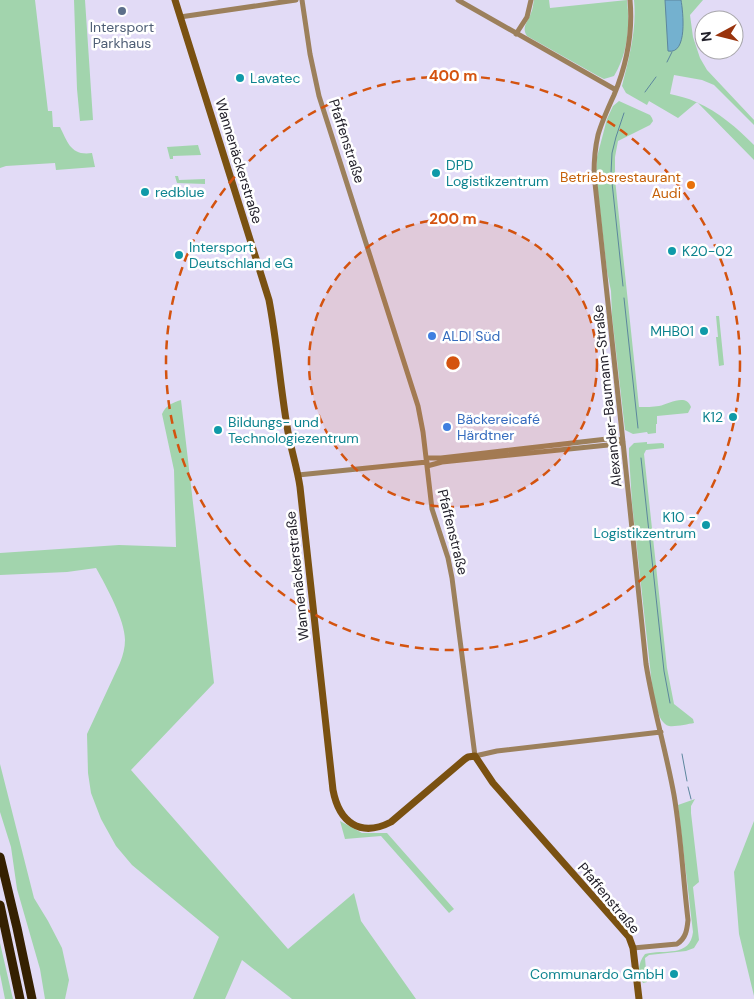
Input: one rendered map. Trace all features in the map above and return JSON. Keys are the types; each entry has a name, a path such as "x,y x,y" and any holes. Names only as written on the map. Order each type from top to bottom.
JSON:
{"highway":[{"path":"0,857 32,999"},
{"path":"0,906 20,999"}],"street":[{"name":"Wannenäckerstraße","path":"175,0 269,300 287,427 298,474 333,790 341,814 354,825 362,828 383,826 391,822 468,757 497,751 661,732"},
{"path":"180,17 296,0"},
{"name":"Pfaffenstraße","path":"302,0 310,54 319,96 418,406 423,428 432,509 447,554 452,578 475,756 493,783 629,936 633,948 678,944 682,940"},
{"path":"458,0 616,90"},
{"path":"516,34 527,16 531,0"},
{"name":"Alexander-Baumann-Straße","path":"630,0 629,38 625,62 598,135 595,149 594,174 646,664 651,697 661,732 676,812 688,920 686,935 682,940"},
{"path":"298,474 427,462 441,458 486,456 616,438 623,442"},
{"path":"633,948 639,999"}],"green space":[{"path":"0,0 35,0 48,111 52,111 53,127 60,127 68,143 75,150 92,153 95,167 56,170 55,163 0,168"},
{"path":"74,0 85,0 93,120 80,121"},
{"path":"534,0 549,0 550,8 627,0 627,39 619,67 614,76 604,79 527,36 525,27 532,11"},
{"path":"634,0 703,0 690,15 694,40 694,60 701,60 707,70 754,120 754,125 714,85 702,80 674,75 670,94 697,102 678,118 649,101 647,105 626,93 622,86 630,54 635,11"},
{"path":"619,101 650,115 653,121 650,125 618,141 615,157 615,179 639,407 659,406 681,400 689,403 691,407 688,413 657,416 656,433 648,434 647,432 633,434 625,430 612,316 611,291 596,175 597,157 607,119 613,106"},
{"path":"698,103 727,121 754,145 754,160"},
{"path":"198,145 201,155 173,156 173,159 170,159 167,147"},
{"path":"175,176 178,176 179,180 205,179 205,184 177,183"},
{"path":"716,316 719,316 724,365 719,366 716,337 718,337"},
{"path":"181,400 214,683 131,770 288,949 354,893 361,921 416,999 292,999 242,960 225,999 193,999 219,937 132,865 116,846 101,819 91,793 88,773 87,734 120,663 125,646 122,623 114,603 96,568 67,572 0,575 0,553 119,545 176,547 174,470 162,414 165,408"},
{"path":"647,442 647,444 664,444 664,448 646,450 644,454 667,668 674,704 693,719 694,723 678,726 665,724 659,715 655,702 632,503 629,448 634,443"},
{"path":"0,764 34,898 62,948 69,980 65,999 45,999 40,969 17,889 11,847 0,812"},
{"path":"695,799 691,806 691,813 699,882 693,887 699,940 694,948 686,951 649,955 645,958 647,982 643,983 639,968 645,954 682,949 691,940 693,932 678,805"},
{"path":"340,821 362,833 387,833 454,909 449,913 381,836 345,839"},
{"path":"754,821 754,996 739,934 734,872"},
{"path":"0,943 13,999 5,999 0,974"}],"water":[{"path":"665,0 681,0 683,13 683,31 679,46 674,50 668,51"}],"waterway":[{"path":"667,62 672,52"},
{"path":"645,92 656,77"},
{"path":"623,286 611,173 612,153 624,113"},
{"path":"624,298 638,428"},
{"path":"641,458 664,671 670,703"},
{"path":"682,754 687,781"},
{"path":"688,787 691,799"}],"place":[{"name":"Intersport Parkhaus","path":"122,11"},
{"name":"Lavatec","path":"240,78"},
{"name":"DPD Logistikzentrum","path":"436,173"},
{"name":"Betriebsrestaurant Audi","path":"691,185"},
{"name":"redblue","path":"145,192"},
{"name":"K20-02","path":"672,251"},
{"name":"Intersport Deutschland eG","path":"179,255"},
{"name":"MHB01","path":"704,331"},
{"name":"ALDI Süd","path":"432,336"},
{"name":"K12","path":"733,417"},
{"name":"Bäckereicafé Härdtner","path":"447,427"},
{"name":"Bildungs- und Technologiezentrum","path":"218,430"},
{"name":"K10 - Logistikzentrum","path":"706,525"},
{"name":"Communardo GmbH","path":"674,974"}]}
